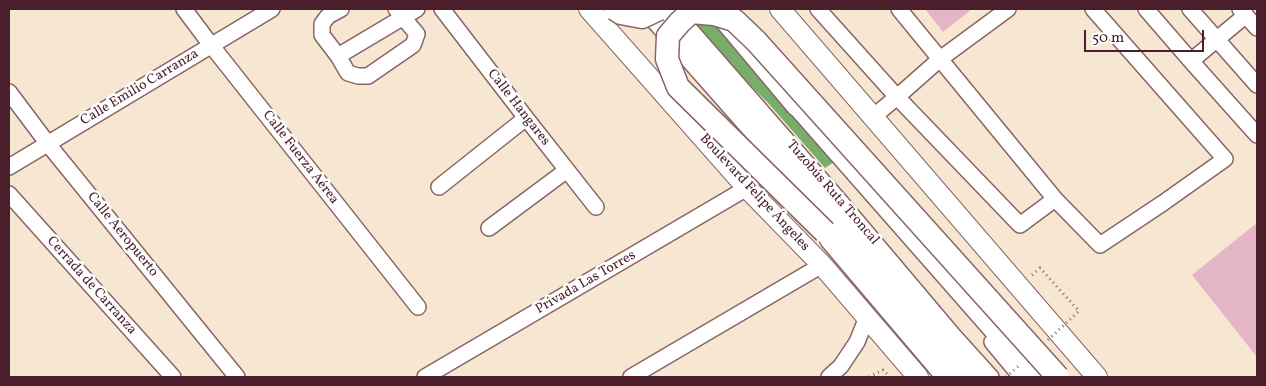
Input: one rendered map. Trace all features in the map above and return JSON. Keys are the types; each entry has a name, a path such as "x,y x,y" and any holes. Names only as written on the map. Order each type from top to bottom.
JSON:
{"highway":[{"path":"615,9 621,13 642,17 659,9"},
{"path":"648,9 971,377"},
{"path":"701,10 1037,377"},
{"path":"948,377 825,232 678,86 667,59 668,36 680,22 701,10 734,20 756,41 1058,377"}],"main road":[{"name":"Boulevard Felipe Ángeles","path":"589,9 747,188 822,265 918,377"},
{"path":"780,9 1097,377"}],"street":[{"name":"Calle Fuerza Aérea","path":"184,9 418,307"},
{"name":"Calle Emilio Carranza","path":"9,167 272,9"},
{"path":"340,9 328,16 322,24 322,35 348,73 358,76 368,76 413,45 416,34 400,13"},
{"path":"338,56 400,13 417,9"},
{"name":"Calle Hangares","path":"442,9 596,207"},
{"path":"818,9 897,97 1020,225 1055,199"},
{"path":"899,9 1055,199 1100,245 1225,159 1093,9"},
{"path":"873,117 940,59 1008,9"},
{"path":"1146,9 1257,136"},
{"path":"1190,9 1257,86"},
{"name":"Tuzobús Ruta Troncal","path":"701,10 839,200 991,377"},
{"name":"Tuzobús Ruta Troncal","path":"701,10 1022,377"},
{"path":"1191,61 1217,40 1243,12 1257,28"},
{"name":"Calle Aeropuerto","path":"9,92 48,144 237,377"},
{"path":"438,187 526,118"},
{"path":"489,228 567,170"},
{"name":"Privada Las Torres","path":"425,377 747,188"},
{"name":"Cerrada de Carranza","path":"9,194 173,377"},
{"path":"631,377 822,265"},
{"path":"829,377 841,366 857,342 867,318"}],"path":[{"path":"1032,275 1040,268 1079,312"},
{"path":"869,377 883,370 890,377"}],"green space":[{"path":"679,9 705,9 834,162 825,168 769,104 704,39"}],"building":[{"path":"925,9 972,9 943,32"},
{"path":"1257,223 1257,357 1192,275"}]}
